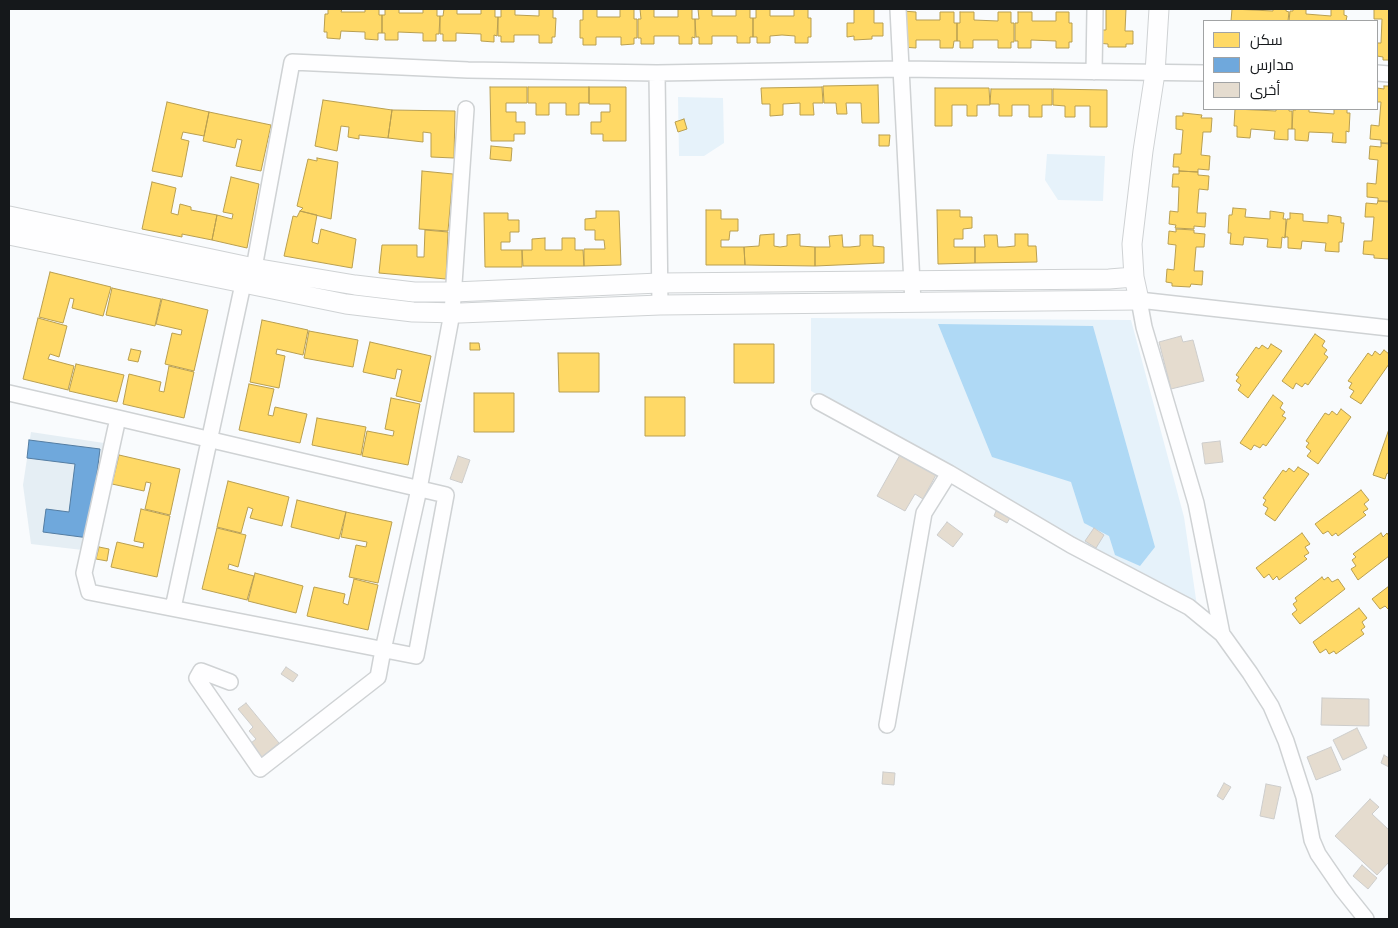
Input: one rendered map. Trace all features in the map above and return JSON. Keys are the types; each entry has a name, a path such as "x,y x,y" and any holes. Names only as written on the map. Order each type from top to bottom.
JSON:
{"street":[{"path":"898,9 913,303"},
{"path":"1094,72 1095,9"},
{"path":"1159,9 1155,72 1133,228 1132,260 1144,327 1196,503 1222,634"},
{"path":"173,608 243,284 254,268 292,62 468,70 657,73 901,70 1203,73"},
{"path":"657,73 660,304"},
{"path":"230,682 200,671 197,678 260,768 378,676 420,489 452,313 466,109"},
{"path":"9,216 254,268 355,285 414,292 659,283 1109,279 1134,277"},
{"path":"9,235 346,304 414,312 452,313 660,304 1139,300 1389,328"},
{"path":"9,393 118,418 446,495 416,656 89,592 84,573 118,418"},
{"path":"819,402 949,473 1071,545 1189,607 1222,634 1271,706 1286,741 1298,778 1304,797 1312,840 1318,854 1366,919"},
{"path":"887,725 924,513 949,473"}],"shaded area":[{"path":"678,97 723,98 724,143 704,156 679,156"},
{"path":"1047,154 1105,156 1103,201 1058,200 1045,180"},
{"path":"811,318 1131,320 1184,517 1197,606 811,391"},
{"path":"938,324 1093,326 1155,547 1140,566 1115,555 1109,536 1084,523 1071,482 992,457"},
{"path":"31,432 104,443 91,551 31,544 23,485"}],"building: سكن":[{"path":"328,9 342,9 341,12 365,12 365,9 379,9 379,15 382,15 382,33 378,33 378,40 365,39 365,32 341,31 340,39 327,38 327,32 324,32 325,14 328,14"},
{"path":"385,9 399,9 399,13 423,13 423,9 437,9 437,16 440,16 439,34 436,34 436,41 423,41 423,33 398,32 398,40 385,40 385,33 382,33 382,15 385,15"},
{"path":"444,9 457,9 457,14 481,14 481,9 495,9 495,17 498,17 497,36 494,35 494,42 481,41 481,34 456,33 456,41 443,41 443,34 440,34 440,16 443,16"},
{"path":"501,9 515,9 515,15 539,16 539,9 553,9 553,18 556,18 555,37 552,37 552,43 539,43 539,35 514,35 514,42 501,42 501,36 498,36 498,17 501,17"},
{"path":"583,9 597,9 597,17 620,17 620,9 634,9 634,19 637,19 637,38 634,38 634,44 621,45 621,37 596,37 596,45 583,45 583,38 580,38 580,20 583,20"},
{"path":"640,9 654,9 654,17 678,17 678,9 692,9 692,19 695,19 695,38 692,37 692,44 679,44 679,36 654,36 654,44 641,44 641,38 638,38 638,19 641,19"},
{"path":"698,9 712,9 712,16 736,16 736,9 750,9 750,18 753,18 753,37 750,37 750,43 737,43 737,36 712,36 712,44 699,44 699,37 696,37 695,19 699,19"},
{"path":"756,9 770,9 770,16 794,16 794,9 808,9 808,18 811,18 811,37 808,37 808,43 795,43 795,36 782,35 770,36 770,43 757,43 757,37 753,37 753,18 756,18"},
{"path":"854,9 874,9 874,23 883,23 883,36 872,36 872,39 854,40 854,36 847,37 847,23 854,23"},
{"path":"1106,9 1126,9 1125,31 1133,31 1133,44 1126,44 1126,47 1108,47 1108,44 1097,43 1097,30 1106,30"},
{"path":"1232,9 1273,11 1273,9 1286,9 1289,12 1288,20 1231,20"},
{"path":"1293,9 1306,9 1306,14 1331,16 1331,9 1344,9 1344,15 1347,16 1346,20 1289,20 1290,11 1293,11"},
{"path":"1374,9 1389,9 1389,60 1383,60 1383,57 1378,56 1378,43 1381,43 1382,19 1374,19"},
{"path":"902,11 916,12 916,20 940,20 940,12 954,12 954,23 957,23 957,41 954,41 953,48 940,48 940,40 916,40 916,48 902,47"},
{"path":"960,12 974,12 974,20 998,21 998,12 1011,12 1011,23 1014,23 1014,42 1011,42 1011,48 998,48 998,40 973,40 973,48 960,48 960,41 957,41 957,23 960,23"},
{"path":"1018,12 1032,12 1032,21 1056,21 1056,12 1069,12 1069,23 1072,23 1072,42 1069,42 1069,48 1056,48 1056,41 1031,40 1031,48 1018,48 1018,41 1015,41 1015,23 1018,23"},
{"path":"878,85 879,123 862,123 861,103 846,103 847,114 837,114 836,103 824,103 823,86"},
{"path":"1384,86 1389,86 1389,143 1381,143 1381,140 1370,139 1371,125 1379,126 1381,102 1378,102 1378,88 1384,89"},
{"path":"490,87 527,87 527,103 506,103 506,112 516,112 516,122 525,122 525,134 514,134 514,141 491,141"},
{"path":"528,87 589,87 589,103 579,103 579,115 566,115 566,103 549,103 549,115 536,115 536,103 528,103"},
{"path":"589,87 626,87 626,141 603,141 603,134 591,134 591,122 601,122 601,112 610,112 610,104 589,104"},
{"path":"822,87 823,103 813,103 814,115 800,115 800,103 783,104 783,115 770,116 770,104 762,104 761,88"},
{"path":"935,88 989,88 990,105 977,105 977,116 967,116 967,105 952,105 952,126 935,126"},
{"path":"991,89 1052,89 1052,105 1042,105 1042,117 1029,117 1029,105 1012,105 1012,116 999,116 999,104 990,104"},
{"path":"1053,89 1107,90 1107,127 1090,127 1090,106 1075,106 1075,117 1065,117 1065,106 1053,105"},
{"path":"323,100 392,110 388,138 359,135 359,139 348,137 349,127 341,126 337,151 315,146"},
{"path":"167,102 209,112 204,136 183,132 181,139 189,141 182,177 152,171"},
{"path":"392,110 455,111 454,158 431,157 431,133 423,132 423,142 388,138"},
{"path":"1235,110 1292,111 1292,129 1288,129 1288,140 1274,139 1275,131 1251,129 1250,138 1237,137 1237,126 1234,126"},
{"path":"1293,110 1309,110 1309,112 1334,114 1334,110 1347,110 1347,113 1350,113 1349,132 1346,131 1346,143 1332,142 1333,133 1309,132 1308,141 1295,140 1295,129 1292,129"},
{"path":"209,112 271,125 261,171 236,166 242,140 237,139 235,148 203,141"},
{"path":"1183,113 1202,115 1201,118 1212,118 1211,132 1203,132 1201,155 1210,156 1209,170 1198,169 1198,172 1179,171 1179,167 1173,167 1174,154 1181,154 1183,130 1176,129 1176,116 1183,116"},
{"path":"684,119 687,129 678,132 675,122"},
{"path":"879,135 890,135 889,146 879,146"},
{"path":"1381,143 1389,144 1389,201 1378,201 1378,198 1367,197 1367,183 1376,184 1378,160 1369,159 1370,146 1381,147"},
{"path":"491,146 512,148 511,161 490,159"},
{"path":"317,158 338,162 331,219 300,211 303,208 297,206 308,159 317,161"},
{"path":"422,171 453,174 448,231 419,229"},
{"path":"1179,171 1198,172 1198,175 1209,176 1208,190 1199,189 1197,213 1206,213 1205,227 1194,226 1194,229 1175,228 1176,225 1169,224 1170,211 1178,212 1179,187 1172,187 1173,174 1179,174"},
{"path":"231,177 259,184 247,248 212,240 217,215 232,219 233,214 223,212"},
{"path":"152,182 176,188 171,213 178,215 180,204 191,207 191,210 217,215 212,240 182,234 182,237 142,229"},
{"path":"1378,201 1389,202 1389,259 1374,258 1374,255 1363,254 1364,241 1372,241 1374,217 1365,217 1366,203 1377,204"},
{"path":"1233,208 1246,209 1245,217 1270,219 1270,211 1284,213 1283,219 1286,219 1285,238 1282,237 1281,248 1267,247 1268,239 1244,237 1243,245 1230,244 1231,233 1228,233 1229,215 1232,215"},
{"path":"706,210 721,210 721,219 738,219 738,231 730,231 729,240 721,240 721,247 744,247 745,265 706,265"},
{"path":"937,210 960,210 960,217 972,217 972,228 963,229 963,239 954,239 954,247 975,247 975,263 938,264"},
{"path":"300,211 317,215 312,242 318,244 321,229 356,239 352,268 284,256 293,216 297,217"},
{"path":"596,211 619,211 621,265 584,266 584,249 605,249 604,240 595,240 595,230 585,230 585,219 596,218"},
{"path":"484,213 508,213 508,220 519,220 519,232 510,232 510,242 501,242 501,250 522,250 522,267 485,267"},
{"path":"1290,213 1303,214 1303,221 1328,223 1328,215 1341,217 1341,223 1344,223 1342,242 1339,242 1339,252 1325,251 1326,243 1302,241 1301,249 1288,248 1288,237 1285,237 1287,219 1290,219"},
{"path":"1176,229 1194,230 1194,233 1205,234 1204,247 1196,247 1194,271 1203,271 1202,285 1191,284 1190,287 1172,286 1172,283 1166,282 1167,269 1174,270 1176,245 1168,244 1169,231 1176,232"},
{"path":"425,230 448,232 446,279 379,273 382,245 417,245 417,257 424,257"},
{"path":"774,234 774,246 780,247 787,246 787,235 800,234 800,246 815,247 815,266 745,265 744,247 759,246 760,235"},
{"path":"1015,234 1028,234 1028,246 1036,246 1037,262 975,263 975,247 985,247 984,235 997,235 998,247 1005,247 1015,246"},
{"path":"842,235 843,247 850,247 860,246 860,235 873,235 873,246 884,247 884,263 815,266 815,247 830,247 829,236"},
{"path":"545,238 545,250 562,250 562,238 575,238 575,250 583,250 584,266 523,266 522,250 532,250 532,239"},
{"path":"50,272 111,287 103,316 72,308 74,299 70,298 63,323 39,317"},
{"path":"112,288 161,299 155,326 106,315"},
{"path":"162,299 208,310 194,371 165,364 172,333 181,335 182,330 156,324"},
{"path":"38,318 67,326 59,357 50,354 48,359 74,366 68,390 23,379"},
{"path":"262,320 308,330 303,355 277,349 276,354 285,356 279,388 250,382"},
{"path":"309,331 358,340 353,367 304,358"},
{"path":"1315,334 1325,341 1322,346 1327,350 1324,354 1328,357 1308,385 1305,383 1302,387 1296,383 1293,389 1282,381"},
{"path":"370,342 431,356 421,402 396,396 402,370 397,369 395,379 363,372"},
{"path":"470,343 479,343 480,350 470,350"},
{"path":"734,344 774,344 774,383 734,383"},
{"path":"1271,344 1282,351 1248,398 1238,390 1241,385 1236,381 1239,377 1236,375 1256,347 1259,349 1262,345 1268,349"},
{"path":"131,349 141,351 138,362 128,360"},
{"path":"1384,350 1389,354 1389,364 1361,404 1350,397 1354,391 1349,388 1352,383 1348,381 1368,353 1372,356 1375,351 1380,355"},
{"path":"558,353 599,353 599,392 559,392"},
{"path":"76,364 124,375 117,402 69,391"},
{"path":"169,366 194,372 184,418 123,404 129,374 161,382 159,391 164,392"},
{"path":"249,384 274,389 268,415 273,416 275,407 307,414 300,443 239,430"},
{"path":"474,393 514,393 514,432 474,432"},
{"path":"1273,395 1283,403 1280,408 1285,412 1282,416 1286,418 1266,446 1263,444 1260,448 1254,445 1251,450 1240,443"},
{"path":"645,397 685,397 685,436 645,436"},
{"path":"391,398 420,404 408,465 362,456 367,431 393,436 394,431 385,429"},
{"path":"1341,409 1351,417 1318,464 1307,456 1311,451 1306,447 1309,443 1306,441 1325,413 1329,415 1332,411 1337,415"},
{"path":"317,418 366,427 361,455 312,445"},
{"path":"1389,429 1389,474 1387,473 1385,479 1373,475"},
{"path":"119,455 180,469 170,515 145,509 151,483 146,482 144,491 112,484"},
{"path":"1298,467 1309,474 1275,521 1265,514 1268,508 1263,505 1266,500 1263,498 1283,470 1286,472 1289,468 1294,472"},
{"path":"228,481 289,497 282,526 250,518 253,509 248,507 241,533 217,527"},
{"path":"1361,490 1369,500 1364,504 1368,509 1363,512 1366,515 1338,536 1336,533 1332,536 1328,531 1323,534 1315,524"},
{"path":"297,500 346,512 339,539 291,527"},
{"path":"141,509 170,516 157,577 111,567 117,542 143,548 144,543 134,541"},
{"path":"346,512 392,522 378,583 349,577 356,545 366,547 367,542 341,537"},
{"path":"217,528 246,535 238,567 229,564 228,569 254,576 247,600 202,589"},
{"path":"1302,533 1310,544 1305,547 1309,553 1304,556 1307,559 1279,580 1277,576 1273,580 1269,574 1264,578 1256,568"},
{"path":"1381,533 1383,537 1387,533 1389,536 1389,556 1358,580 1351,569 1356,566 1352,560 1356,557 1353,554"},
{"path":"99,547 109,549 107,561 96,559"},
{"path":"255,573 303,586 296,613 248,601"},
{"path":"1322,577 1324,580 1328,577 1332,582 1338,579 1345,589 1300,624 1292,614 1297,610 1293,604 1297,601 1295,598"},
{"path":"354,579 378,585 368,630 307,616 314,587 345,594 343,603 348,605"},
{"path":"1389,586 1389,610 1385,606 1380,609 1372,599"},
{"path":"1359,608 1367,618 1362,622 1365,627 1361,630 1364,634 1336,654 1334,651 1329,654 1326,649 1320,653 1313,642"}],"building: مدارس":[{"path":"29,440 100,449 89,538 43,532 46,509 69,512 75,464 27,458"}],"building: أخرى":[{"path":"1181,336 1183,342 1193,340 1204,381 1171,389 1159,342"},
{"path":"1220,441 1223,462 1205,464 1202,443"},
{"path":"901,453 937,473 923,499 915,494 905,511 877,496"},
{"path":"458,456 470,460 462,483 450,479"},
{"path":"996,511 1010,518 1007,523 994,516"},
{"path":"947,522 963,534 953,547 937,535"},
{"path":"1094,528 1104,535 1096,548 1085,541"},
{"path":"286,667 298,675 293,682 281,674"},
{"path":"1322,698 1369,699 1369,726 1321,725"},
{"path":"246,703 279,743 257,761 246,747 256,739 249,731 253,727 238,709"},
{"path":"1357,728 1367,748 1343,760 1333,740"},
{"path":"1331,747 1341,770 1316,780 1307,757"},
{"path":"1384,755 1389,758 1389,767 1381,763"},
{"path":"883,772 895,773 894,785 882,784"},
{"path":"1224,783 1231,787 1223,800 1217,796"},
{"path":"1266,784 1281,787 1274,819 1260,816"},
{"path":"1370,799 1379,807 1372,814 1389,830 1389,862 1377,875 1335,836"},
{"path":"1362,865 1377,878 1368,889 1353,876"}]}
